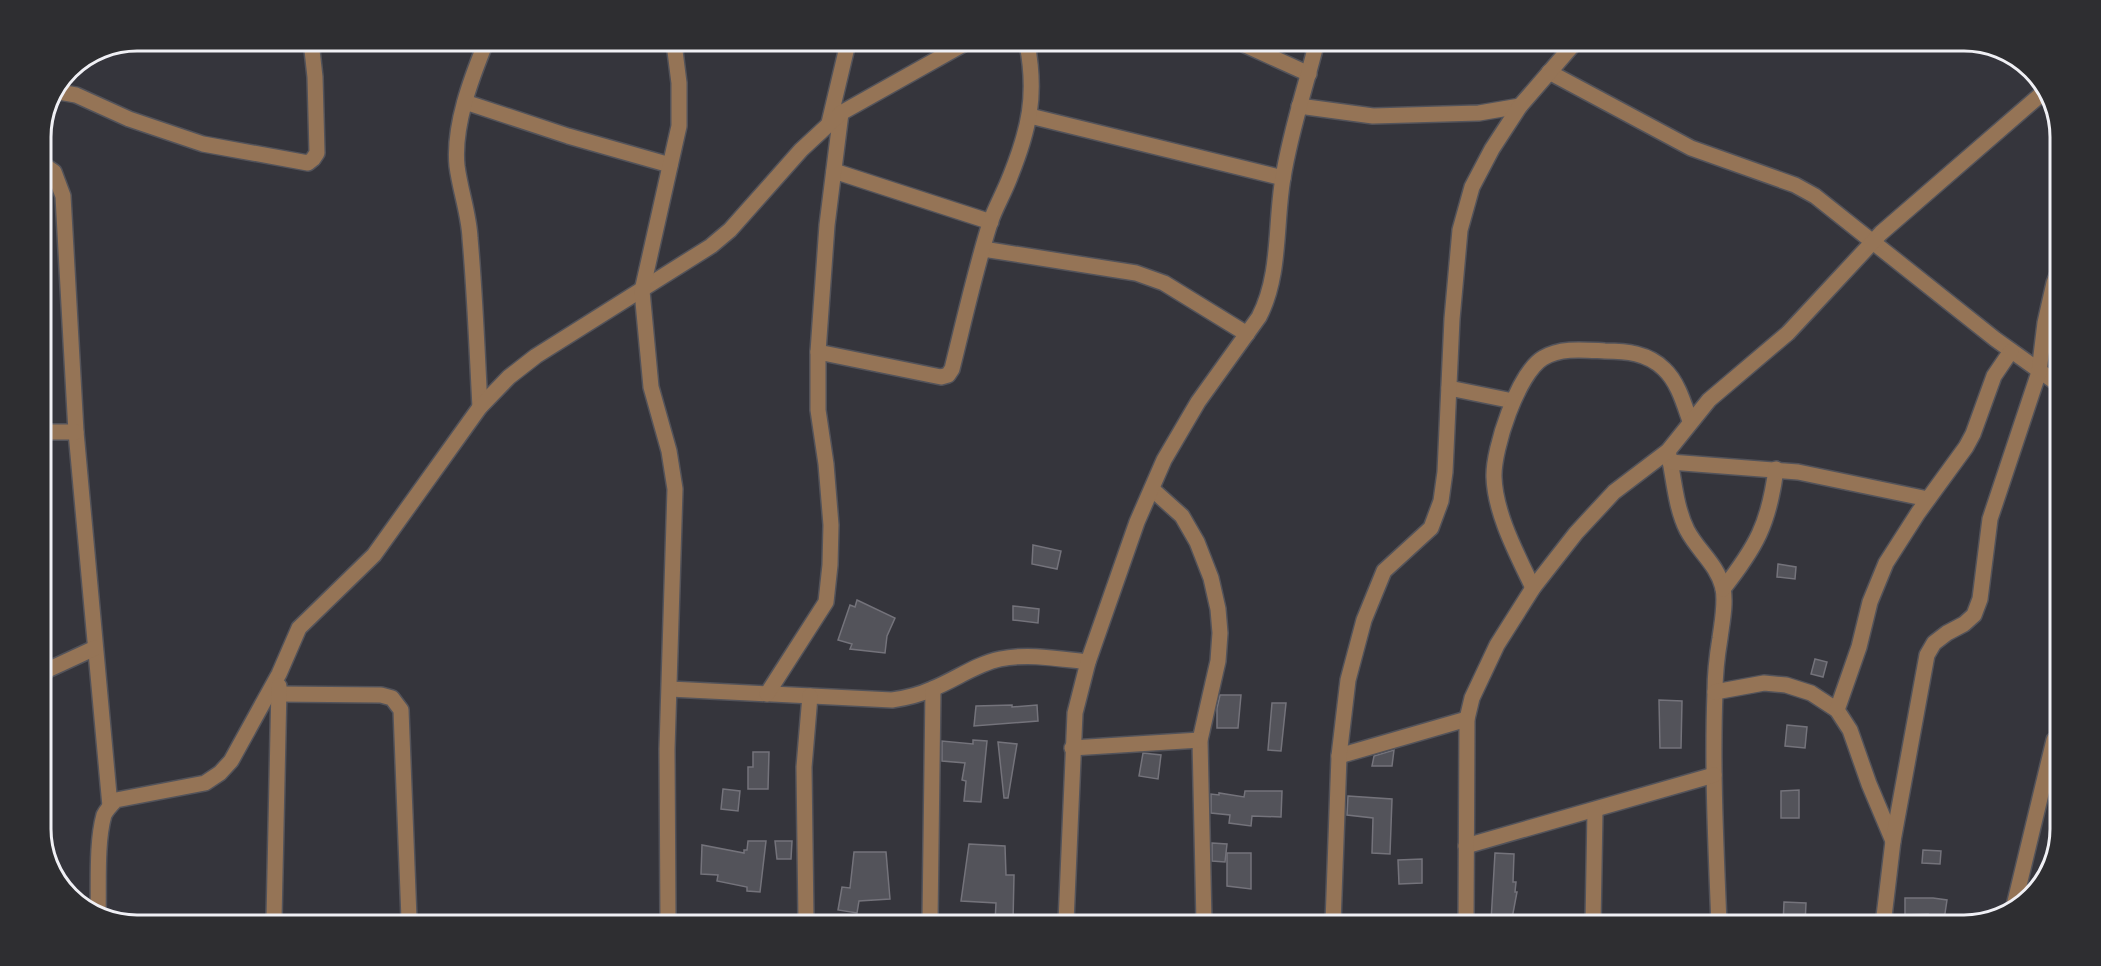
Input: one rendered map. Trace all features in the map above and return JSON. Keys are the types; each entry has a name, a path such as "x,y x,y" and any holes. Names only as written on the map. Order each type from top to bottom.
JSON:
{"street":[{"path":"64,93 76,95 129,119 203,144 308,163 314,159 316,153 315,77 312,51"},
{"path":"480,407 470,235 457,164 459,128 472,76 482,51"},
{"path":"668,915 667,749 675,489 669,451 651,387 642,291 678,126 680,83 675,51"},
{"path":"767,694 826,602 831,525 826,464 818,410 818,351 827,225 834,171 835,118 847,51"},
{"path":"98,905 100,837 105,813 110,806 116,800 206,783 220,773 231,760 279,674 299,628 374,555 480,407 509,376 711,246 730,230 801,150 835,118 952,51"},
{"path":"818,351 941,377 948,375 952,369 990,222 1011,176 1030,116 1032,95 1028,51"},
{"path":"1258,51 1309,74"},
{"path":"1066,915 1075,713 1088,662 1137,522 1164,460 1198,402 1267,303 1274,264 1283,178 1299,106 1315,51"},
{"path":"1333,915 1339,756 1348,680 1365,620 1384,571 1431,528 1441,501 1445,472 1455,273 1460,230 1472,186 1492,149 1520,106 1568,51"},
{"path":"1549,72 1692,148 1776,178 1815,196 2011,351 2050,379"},
{"path":"1466,915 1467,719 1472,698 1497,645 1533,588 1576,533 1614,492 1669,456 1690,421 1709,400 1788,333 1873,242 2039,96"},
{"path":"465,102 568,136 670,165"},
{"path":"1299,106 1373,116 1479,113 1520,106"},
{"path":"1030,116 1283,178"},
{"path":"51,170 54,172 63,196 76,432 110,806"},
{"path":"834,171 990,222"},
{"path":"983,249 1136,273 1164,283 1247,334"},
{"path":"1884,915 1893,841 1927,655 1934,643 1974,615 1980,599 1990,519 2039,372 2050,301"},
{"path":"1533,588 1499,506 1494,478 1495,457 1513,401 1526,374 1542,358 1567,350 1626,351 1646,357 1665,369 1676,385 1690,421"},
{"path":"1837,710 1859,647 1877,582 1886,563 1966,447 1995,376 2011,351"},
{"path":"1449,388 1513,401"},
{"path":"51,432 76,432"},
{"path":"1669,456 1798,472 1928,500"},
{"path":"1669,456 1679,508 1687,530 1717,572 1723,589 1724,609 1716,662 1715,692 1714,775 1719,915"},
{"path":"1723,589 1754,547 1765,523 1773,496 1776,469"},
{"path":"1152,489 1182,516 1197,542 1211,578 1218,609 1220,633 1218,661 1200,740 1204,915"},
{"path":"51,668 95,648"},
{"path":"670,688 892,700 933,689 966,671 1000,659 1037,656 1088,662"},
{"path":"274,915 279,674"},
{"path":"1715,692 1764,683 1786,685 1811,693 1837,710 1850,730 1893,841"},
{"path":"930,915 933,689"},
{"path":"278,694 381,695 392,698 401,710 410,915"},
{"path":"806,915 804,767 810,696"},
{"path":"1339,756 1467,719"},
{"path":"1072,748 1200,740"},
{"path":"2016,897 2050,757"},
{"path":"1466,846 1714,775"},
{"path":"1593,915 1594,810"}],"building":[{"path":"1033,545 1061,551 1057,569 1032,564"},
{"path":"1778,564 1796,567 1795,579 1777,577"},
{"path":"857,600 895,618 887,636 885,653 850,649 852,644 838,640 850,605 855,607"},
{"path":"1013,606 1039,609 1038,623 1013,620"},
{"path":"1815,659 1827,662 1823,677 1811,674"},
{"path":"1220,695 1241,695 1238,728 1217,728 1217,708"},
{"path":"1659,700 1682,701 1681,748 1660,748"},
{"path":"1272,703 1286,703 1281,751 1268,750"},
{"path":"1012,705 1012,707 1037,705 1038,721 974,726 976,706"},
{"path":"1787,725 1807,727 1805,748 1785,746"},
{"path":"973,740 987,741 981,802 964,801 966,781 962,780 965,763 942,761 942,741 973,744"},
{"path":"998,742 1017,744 1008,798 1004,798"},
{"path":"1394,750 1392,766 1372,766 1374,756"},
{"path":"753,752 769,752 768,789 748,789 748,767 753,767"},
{"path":"1143,753 1161,755 1158,779 1139,776"},
{"path":"723,789 740,791 738,811 721,809"},
{"path":"1799,790 1799,818 1781,818 1781,791"},
{"path":"1245,791 1282,791 1281,817 1252,816 1251,826 1229,823 1230,815 1211,813 1211,794 1244,797"},
{"path":"1348,796 1392,799 1390,854 1372,853 1373,818 1347,815"},
{"path":"748,841 766,841 760,892 747,891 747,887 717,881 718,875 701,874 702,845 744,853 744,850 747,850"},
{"path":"775,841 792,841 791,859 777,859"},
{"path":"1212,843 1227,844 1225,862 1212,861"},
{"path":"969,844 1005,846 1006,875 1014,875 1013,915 995,915 996,903 961,901"},
{"path":"1923,850 1941,851 1940,864 1922,863"},
{"path":"854,852 886,852 890,899 859,901 857,913 838,910 842,887 850,888"},
{"path":"1227,853 1251,853 1251,889 1227,886"},
{"path":"1495,853 1514,854 1513,882 1516,882 1515,892 1517,892 1513,915 1491,915"},
{"path":"1422,859 1422,883 1399,884 1398,860"},
{"path":"1905,898 1947,900 1945,915 1905,915"},
{"path":"1784,902 1806,903 1805,915 1783,915"}]}
